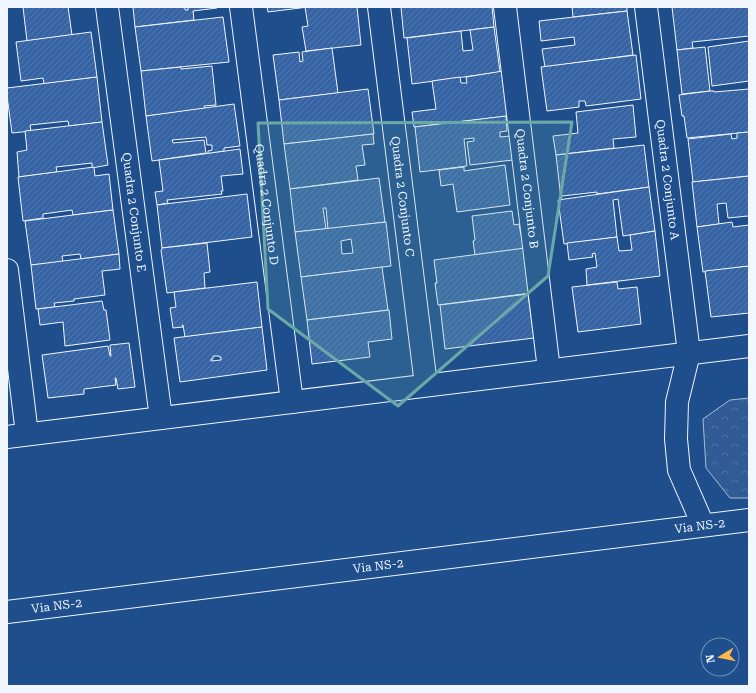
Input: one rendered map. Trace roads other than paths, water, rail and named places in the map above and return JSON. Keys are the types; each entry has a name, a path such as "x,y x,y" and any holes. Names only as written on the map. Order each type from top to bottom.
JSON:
{"street":[{"name":"Quadra 2 Conjunto E","path":"107,7 161,418"},
{"name":"Quadra 2 Conjunto D","path":"241,7 292,402"},
{"name":"Quadra 2 Conjunto C","path":"379,7 426,385"},
{"name":"Quadra 2 Conjunto B","path":"505,7 549,370"},
{"name":"Quadra 2 Conjunto A","path":"646,7 689,353"},
{"path":"7,270 17,435 749,346"},
{"path":"689,353 677,402 676,440 679,470 703,525"},
{"name":"Via NS-2","path":"7,612 749,520"}]}
